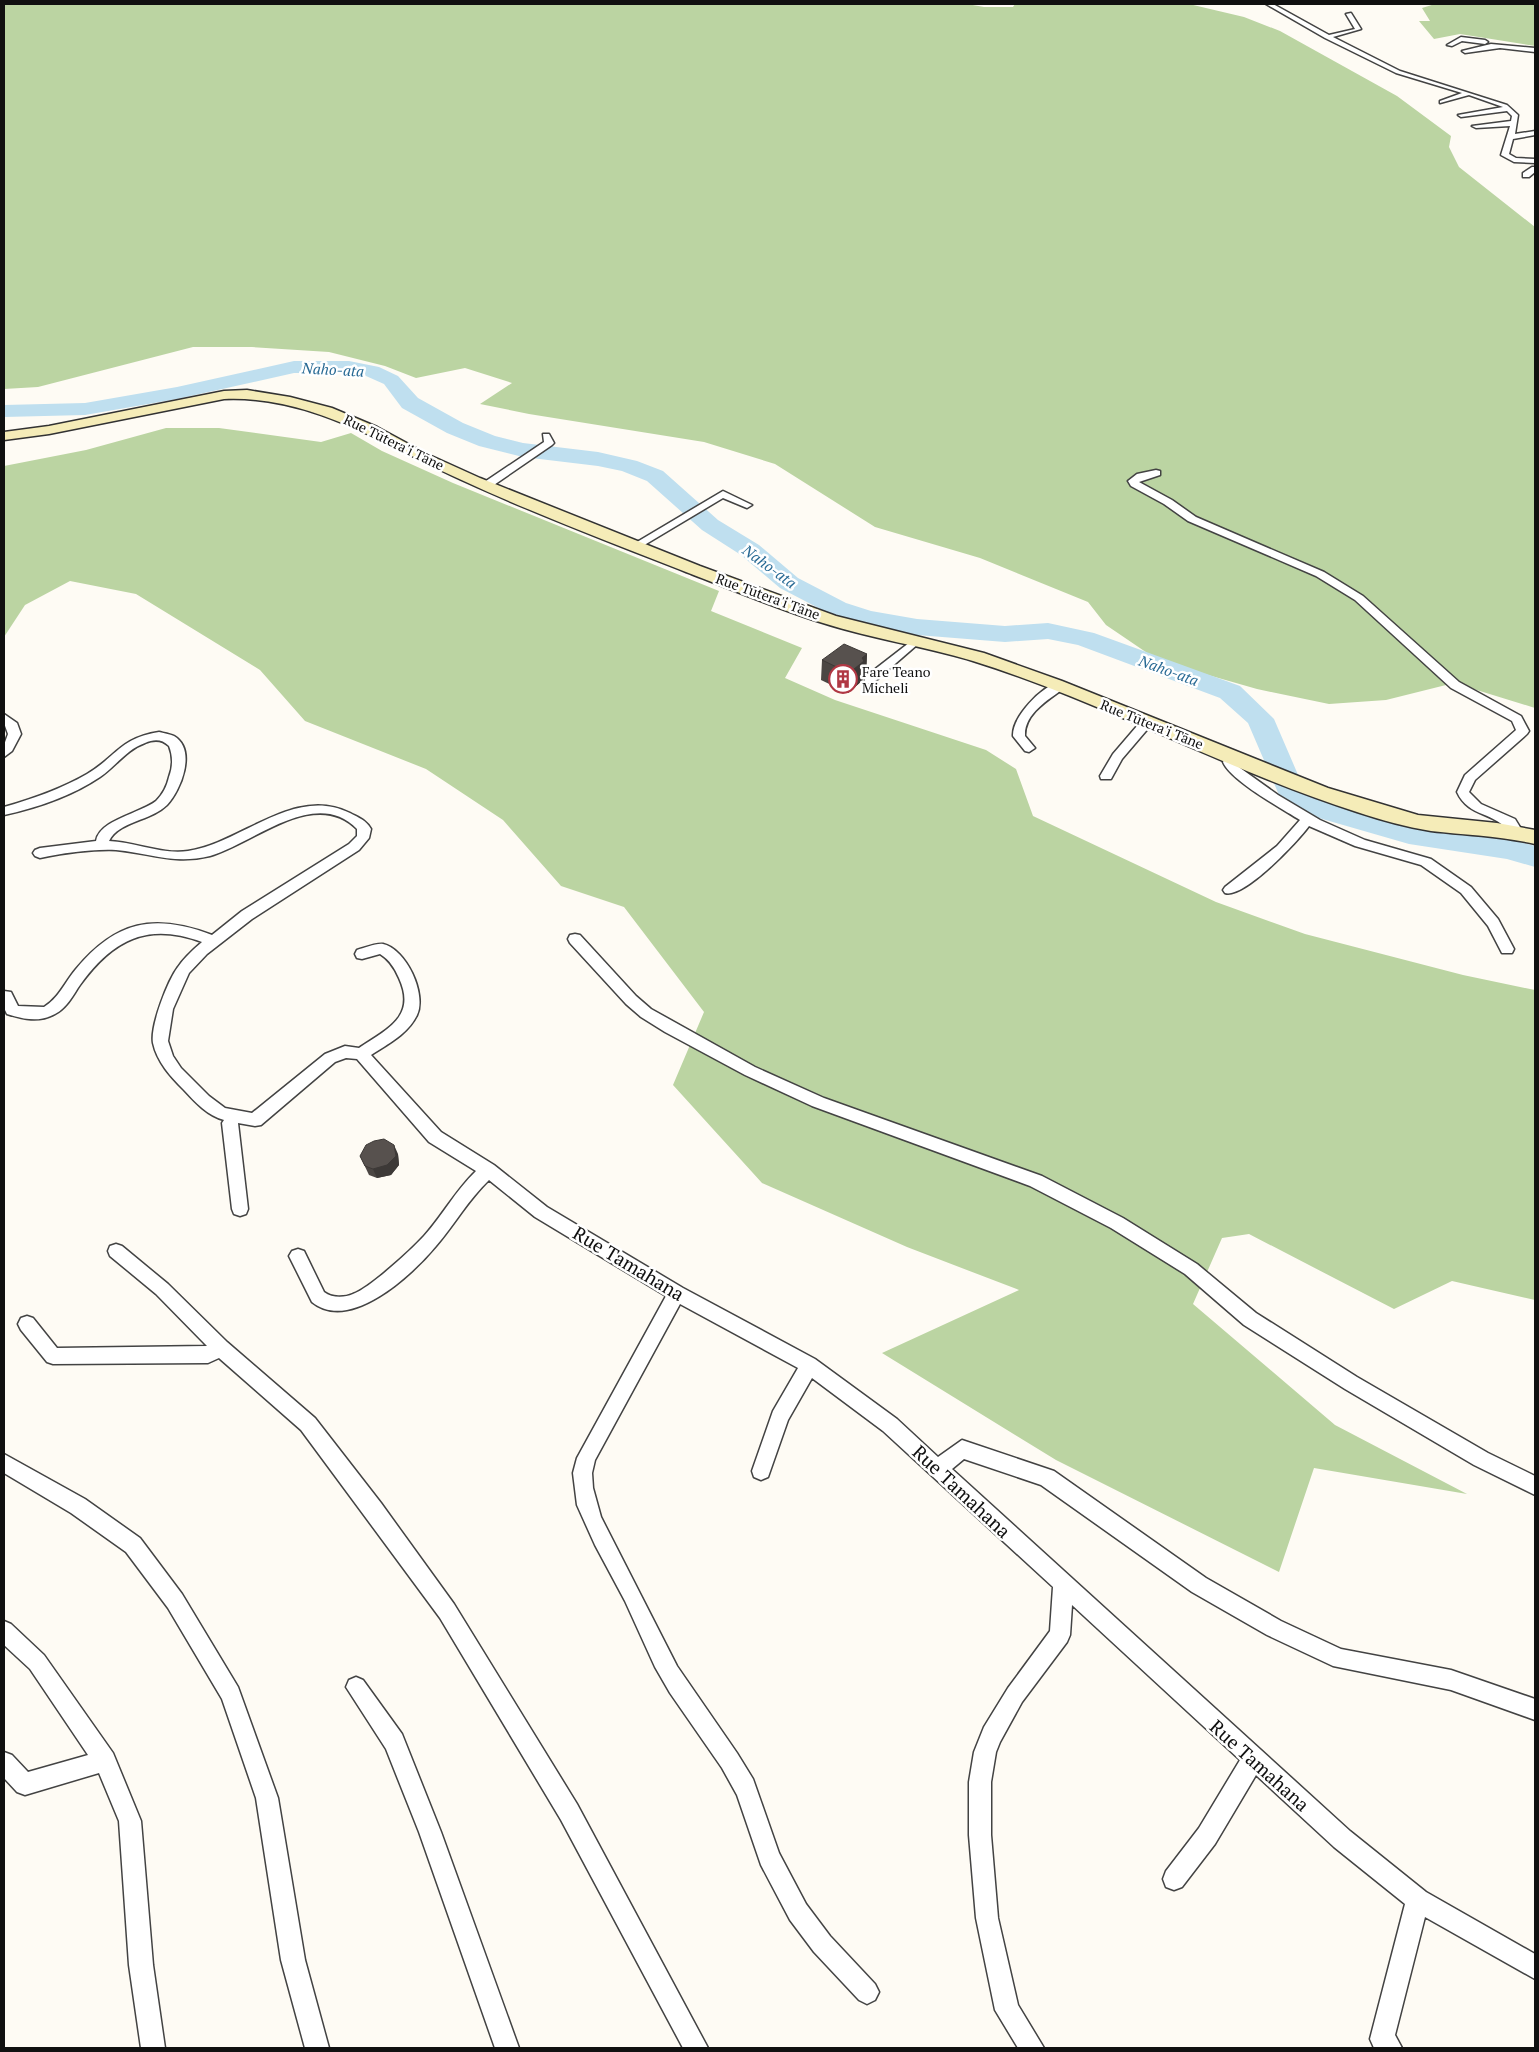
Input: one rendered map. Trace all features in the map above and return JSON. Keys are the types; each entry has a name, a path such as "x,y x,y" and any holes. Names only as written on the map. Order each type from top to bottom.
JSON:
{"street":[{"path":"1269,4 1327,37 1398,72 1469,93 1510,110 1515,115 1515,123 1505,155 1514,160 1535,161"},
{"path":"1327,37 1359,28 1349,14"},
{"path":"1450,45 1461,38 1535,50"},
{"path":"1469,49 1504,46"},
{"path":"1442,102 1462,97 1469,93"},
{"path":"1461,114 1510,110"},
{"path":"1476,126 1515,123"},
{"path":"1510,137 1535,133"},
{"path":"1509,166 1535,168"},
{"path":"1526,175 1535,168"},
{"name":"Rue Tūtera'i Tāne","path":"4,436 48,430 224,395 247,394 290,401 327,411 372,430 422,457 487,485 830,620 978,657 1059,686 1321,793 1366,808 1431,824 1516,832 1535,837"},
{"path":"487,485 549,444 546,436"},
{"path":"1156,474 1141,476 1133,481 1192,519 1320,574 1359,598 1455,685 1517,718 1522,732 1470,778 1463,792 1464,797 1480,808 1509,821 1516,832"},
{"path":"637,545 691,515 708,502 723,494 747,505"},
{"path":"869,680 914,642"},
{"path":"1029,748 1019,737 1018,728 1024,716 1059,686"},
{"path":"4,718 13,724 16,732 12,743 4,753"},
{"path":"1106,776 1116,757 1147,722"},
{"path":"4,811 80,783 108,765 139,740 154,736 174,741 178,748 179,760 168,796 151,811 126,822 108,833 102,839 102,845"},
{"path":"1232,756 1229,762 1231,767 1273,798 1307,819 1360,842 1426,862 1466,890 1492,923 1507,949"},
{"path":"40,853 80,846 102,845 129,847 169,855 195,855 220,847 282,818 313,810 336,812 363,826 365,831 364,837 354,847 247,915 190,961 183,970 166,1009 160,1041 166,1058 192,1089 221,1114 255,1120 330,1058 345,1052 361,1054 404,1024 412,1015 414,1005 412,990 407,977 392,954 381,949 362,954"},
{"path":"1230,890 1270,860 1297,834 1307,819"},
{"path":"6,996 12,1010 24,1014 38,1014 51,1010 62,999 86,967 108,946 133,934 161,927 184,930 214,941"},
{"path":"576,939 631,1000 646,1013 670,1028 750,1071 818,1102 866,1121 936,1143 1036,1181 1117,1223 1191,1268 1250,1319 1351,1383 1449,1440 1535,1486"},
{"name":"Rue Tamahana","path":"361,1054 435,1138 488,1170 541,1212 676,1293 809,1365 890,1426 939,1468 1253,1760 1342,1839 1418,1900 1535,1967"},
{"path":"234,1116 230,1124 240,1209"},
{"path":"298,1256 318,1297 323,1301 340,1305 358,1300 396,1273 430,1241 465,1192 488,1170"},
{"path":"116,1251 162,1289 222,1348 308,1424 447,1611 569,1812 696,2048"},
{"path":"676,1293 588,1454 583,1466 582,1483 595,1525 626,1581 656,1650 691,1707 728,1758 744,1785 770,1859 787,1894 813,1933 867,1992"},
{"path":"27,1324 53,1356 208,1355 222,1348"},
{"path":"761,1471 780,1417 809,1365"},
{"path":"939,1468 962,1449 1047,1478 1199,1585 1274,1628 1307,1644 1340,1659 1451,1680 1535,1709"},
{"path":"4,1463 78,1506 133,1545 175,1601 231,1694 267,1798 293,1960 316,2048"},
{"path":"1032,2048 1007,2010 995,1961 982,1876 980,1782 985,1752 992,1735 1015,1695 1060,1635 1063,1585"},
{"path":"4,1631 38,1662 105,1761 130,1821 141,1965 153,2048"},
{"path":"356,1687 394,1742 430,1832 507,2048"},
{"path":"1174,1879 1208,1836 1253,1760"},
{"path":"4,1763 24,1784 105,1761"},
{"path":"1390,2048 1382,2039 1418,1900"}],"green space":[{"path":"4,4 967,4 984,7 1013,7 1015,4 1189,4 1244,17 1280,31 1397,96 1451,136 1449,147 1459,167 1535,227 1535,708 1454,683 1386,700 1329,704 1257,689 1159,661 1106,625 1088,602 980,558 875,527 775,464 704,442 529,414 480,404 512,383 465,368 416,378 385,366 329,352 252,347 193,347 38,387 4,389"},
{"path":"1435,4 1535,4 1535,46 1460,34 1434,39 1419,21 1430,21 1422,8"},
{"path":"166,428 219,428 321,442 351,433 382,451 453,483 719,591 711,611 802,648 785,678 835,700 986,750 1016,769 1033,816 1216,902 1305,934 1463,975 1535,990 1535,1300 1452,1281 1394,1309 1249,1234 1222,1238 1193,1304 1335,1425 1467,1494 1314,1468 1279,1572 1056,1460 882,1353 1019,1290 907,1247 762,1183 673,1085 704,1012 624,907 561,886 503,820 426,769 305,721 260,670 136,594 70,581 25,605 4,637 4,466 86,450"}],"building":[{"path":"844,644 867,654 862,658 864,661 849,673 822,660"},
{"path":"384,1139 394,1145 396,1156 387,1165 373,1169 365,1166 360,1156 366,1145"}],"waterway":[{"name":"Naho-ata","path":"4,411 85,409 177,393 294,367 349,367 372,371 391,380 410,403 455,428 487,441 523,450 598,459 629,466 655,476 673,490 710,525 750,550 789,583 837,608 866,618 917,627 1005,634 1048,631 1085,639 1230,692 1260,719 1289,788 1299,798 1315,807 1409,834 1509,849 1535,857"}],"place":[{"name":"Fare Teano Micheli","path":"843,679"}]}
